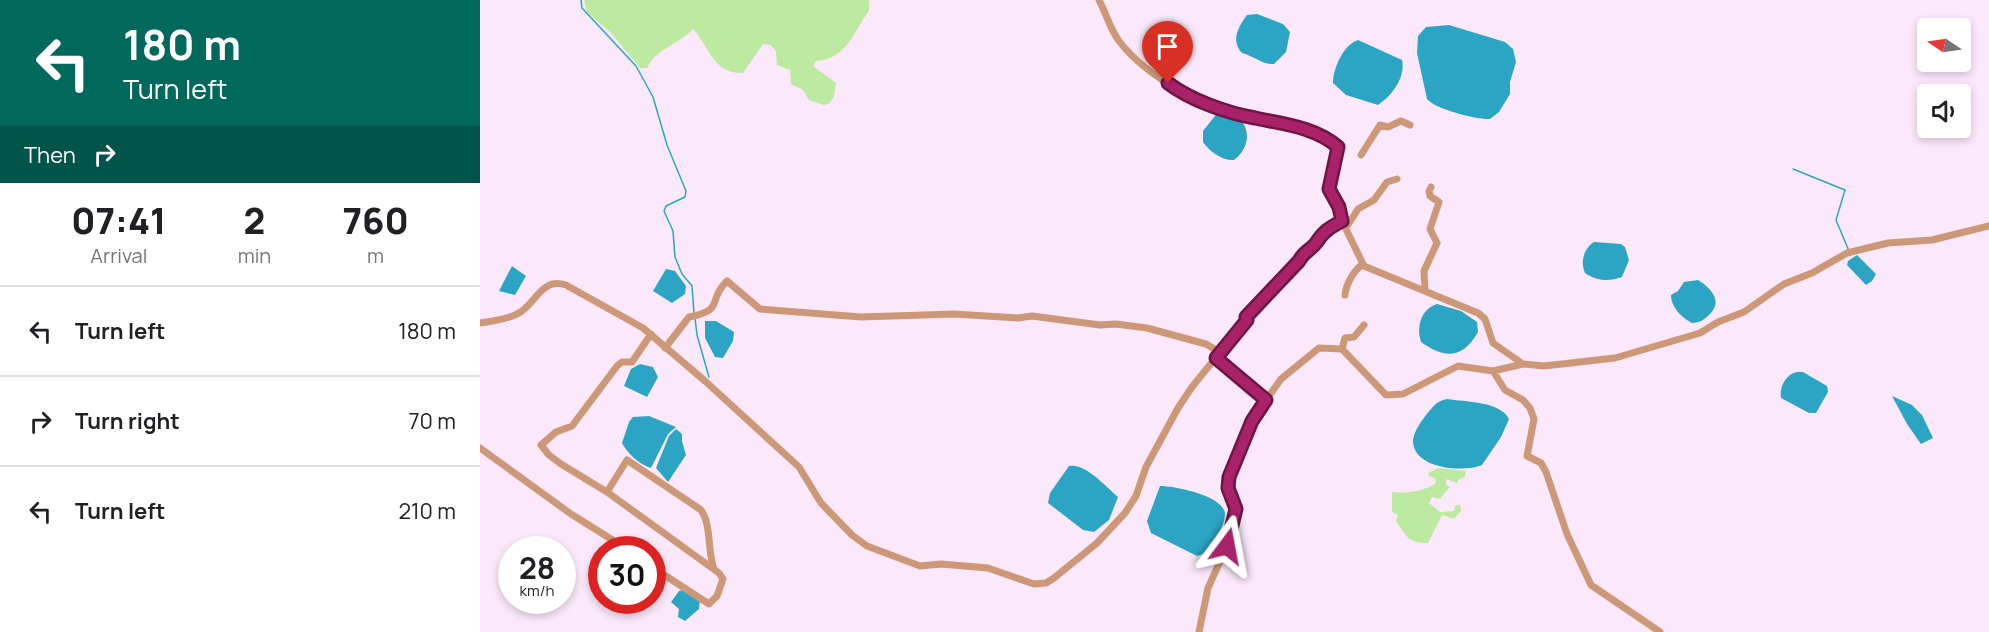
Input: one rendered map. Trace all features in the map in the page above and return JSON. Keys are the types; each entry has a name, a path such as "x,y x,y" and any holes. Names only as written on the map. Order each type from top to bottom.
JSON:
{"street":[{"path":"1099,0 1118,39 1129,52 1140,64 1179,91 1194,99 1243,116 1288,123 1332,142 1338,147 1329,189 1363,264 1373,271 1478,313 1485,320 1493,343 1524,364"},
{"path":"1361,155 1380,126 1388,127 1401,121 1410,125"},
{"path":"480,323 519,314 547,285 556,283 572,288 651,334 799,467 821,503 852,535 867,546 920,566 941,564 988,568 1034,585 1047,583 1097,543 1125,513 1136,496 1146,467 1178,408 1247,320 1246,317 1299,261 1304,251 1316,244 1319,235 1344,224 1358,209 1374,200 1387,182 1397,179"},
{"path":"1425,290 1424,271 1437,243 1430,230 1439,202 1430,196 1431,188"},
{"path":"1199,632 1208,588 1227,546 1236,509 1228,488 1229,477 1252,421 1281,379 1319,348 1342,349 1386,394 1403,394 1458,366 1492,371 1524,364 1544,366 1615,358 1681,339 1744,312 1784,284 1812,273 1847,253 1888,243 1932,240 1989,226"},
{"path":"1345,295 1345,290 1356,269 1363,264"},
{"path":"665,348 689,316 705,314 711,310 720,289 727,282 760,309 872,317 954,314 1018,318 1032,316 1100,325 1116,324 1147,328 1206,344 1266,400"},
{"path":"1342,349 1345,338 1354,337 1364,325"},
{"path":"651,334 632,362 622,362 616,366 572,426 556,432 542,446 561,464 607,492 719,573"},
{"path":"1492,371 1505,390 1523,400 1530,408 1534,418 1527,456 1540,463 1546,472 1567,534 1591,585 1660,632"},
{"path":"480,448 571,514 606,536"},
{"path":"607,492 627,460 701,510 707,518 713,568 723,579 717,596 709,604 666,576"}],"green space":[{"path":"584,0 869,0 869,11 842,50 835,56 816,61 813,66 836,83 834,96 830,103 824,105 809,100 803,90 791,84 790,70 777,65 776,51 771,45 763,44 743,73 733,72 718,64 693,29 656,56 647,68 640,68 611,33 587,12"},
{"path":"1438,468 1466,471 1465,477 1459,479 1457,483 1446,479 1446,484 1450,487 1440,499 1432,497 1429,503 1440,512 1454,511 1456,505 1460,505 1461,511 1454,519 1442,515 1428,543 1416,542 1405,535 1396,521 1398,515 1392,512 1392,492 1403,493 1432,486 1436,483 1435,478 1429,476 1428,473"}],"water":[{"path":"1257,14 1283,24 1290,32 1286,52 1274,64 1242,53 1238,48 1237,33 1244,19 1247,15"},
{"path":"1449,25 1505,42 1513,49 1516,62 1510,82 1510,94 1499,112 1490,119 1457,113 1431,103 1427,99 1417,53 1418,36 1426,27"},
{"path":"1358,40 1402,60 1402,73 1397,86 1378,105 1346,95 1333,83 1340,57 1348,46"},
{"path":"1218,112 1236,116 1246,129 1245,145 1234,160 1216,155 1203,142 1203,131"},
{"path":"1594,242 1621,244 1625,247 1629,260 1622,277 1603,280 1585,273 1584,256"},
{"path":"1857,255 1876,274 1866,285 1847,265 1848,261"},
{"path":"512,266 526,276 515,295 499,291"},
{"path":"666,269 675,271 686,286 685,294 672,303 653,291"},
{"path":"1698,280 1714,295 1715,304 1714,309 1706,318 1692,323 1678,312 1671,295 1678,291 1684,282"},
{"path":"1437,304 1461,311 1477,322 1478,332 1472,341 1453,354 1438,352 1421,342 1419,330 1421,319 1427,310"},
{"path":"705,321 716,321 734,332 733,341 723,358 715,357 705,338"},
{"path":"640,364 653,367 658,377 647,397 624,386 631,369"},
{"path":"1803,372 1827,386 1828,392 1816,413 1809,413 1781,398 1784,382 1790,375"},
{"path":"1892,396 1912,405 1922,415 1933,438 1921,444"},
{"path":"1447,399 1490,406 1504,413 1509,419 1501,437 1482,465 1463,469 1440,466 1429,463 1415,450 1413,440 1416,430 1435,405"},
{"path":"649,416 676,427 668,434 651,468 634,458 622,443 633,417"},
{"path":"676,429 682,434 686,455 668,482 656,468 669,436"},
{"path":"1069,466 1082,468 1089,472 1118,497 1109,520 1094,532 1083,530 1048,503 1050,493"},
{"path":"1160,486 1198,493 1209,497 1223,508 1225,515 1222,525 1207,553 1197,556 1151,533 1147,521"},
{"path":"683,590 700,599 699,609 685,621 678,617 679,609 671,602 679,591"}],"waterway":[{"path":"581,0 582,8 636,66 653,97 667,145 686,191 685,197 666,206 664,211 673,231 675,257 682,274 692,286 694,313"},
{"path":"1793,169 1845,190 1836,220 1849,251"},
{"path":"695,318 697,335 709,377"}],"route":[{"path":"1168,83 1194,99 1243,116 1288,123 1332,142 1338,147 1329,189 1339,207 1342,221 1319,235 1316,244 1304,251 1299,261 1246,317 1247,320 1216,358 1266,400 1252,421 1229,477 1229,494 1236,509 1227,546"}]}
